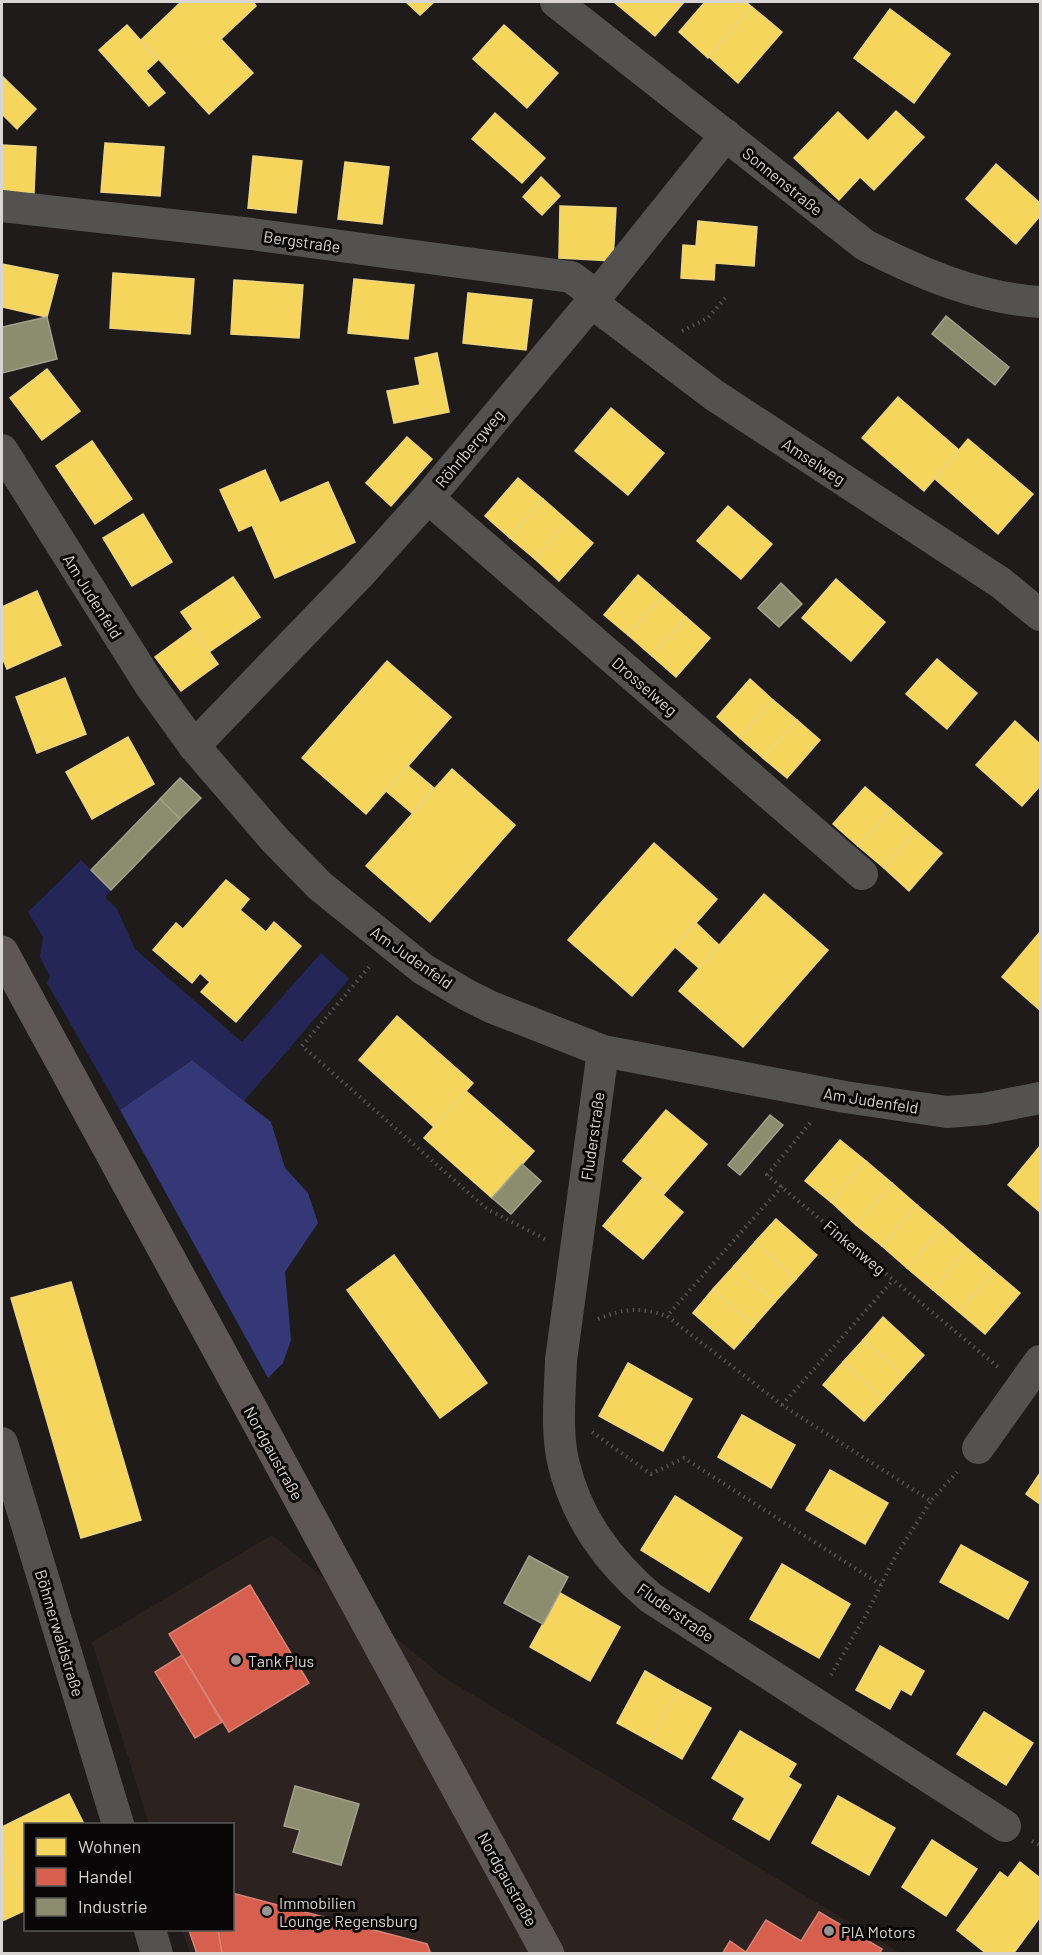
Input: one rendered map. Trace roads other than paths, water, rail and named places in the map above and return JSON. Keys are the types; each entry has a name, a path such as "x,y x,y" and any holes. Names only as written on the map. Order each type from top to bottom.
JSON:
{"main road":[{"name":"Nordgaustraße","path":"2,952 548,1953"}],"street":[{"name":"Sonnenstraße","path":"556,2 865,244 950,284 985,294 1041,302"},
{"name":"Röhrlbergweg","path":"194,746 358,576 428,498 594,299 726,135"},
{"name":"Bergstraße","path":"2,206 252,234 571,277 594,299"},
{"name":"Amselweg","path":"594,299 650,348 714,395 1001,583 1041,615"},
{"name":"Am Judenfeld","path":"2,450 150,685 194,746 268,832 320,886 389,944 423,969 491,1007 603,1051 833,1095 947,1112 984,1110 1041,1098"},
{"name":"Drosselweg","path":"428,498 862,874"},
{"name":"Fluderstraße","path":"603,1051 565,1333 559,1410 563,1460 576,1501 598,1544 651,1598 1005,1826"},
{"path":"978,1448 1041,1361"},
{"name":"Böhmerwaldstraße","path":"2,1443 118,1823"},
{"path":"151,1931 158,1953"}],"place":[{"name":"Tank Plus","path":"236,1660"},
{"name":"Immobilien Lounge Regensburg","path":"267,1911"},
{"name":"PIA Motors","path":"829,1931"}]}
